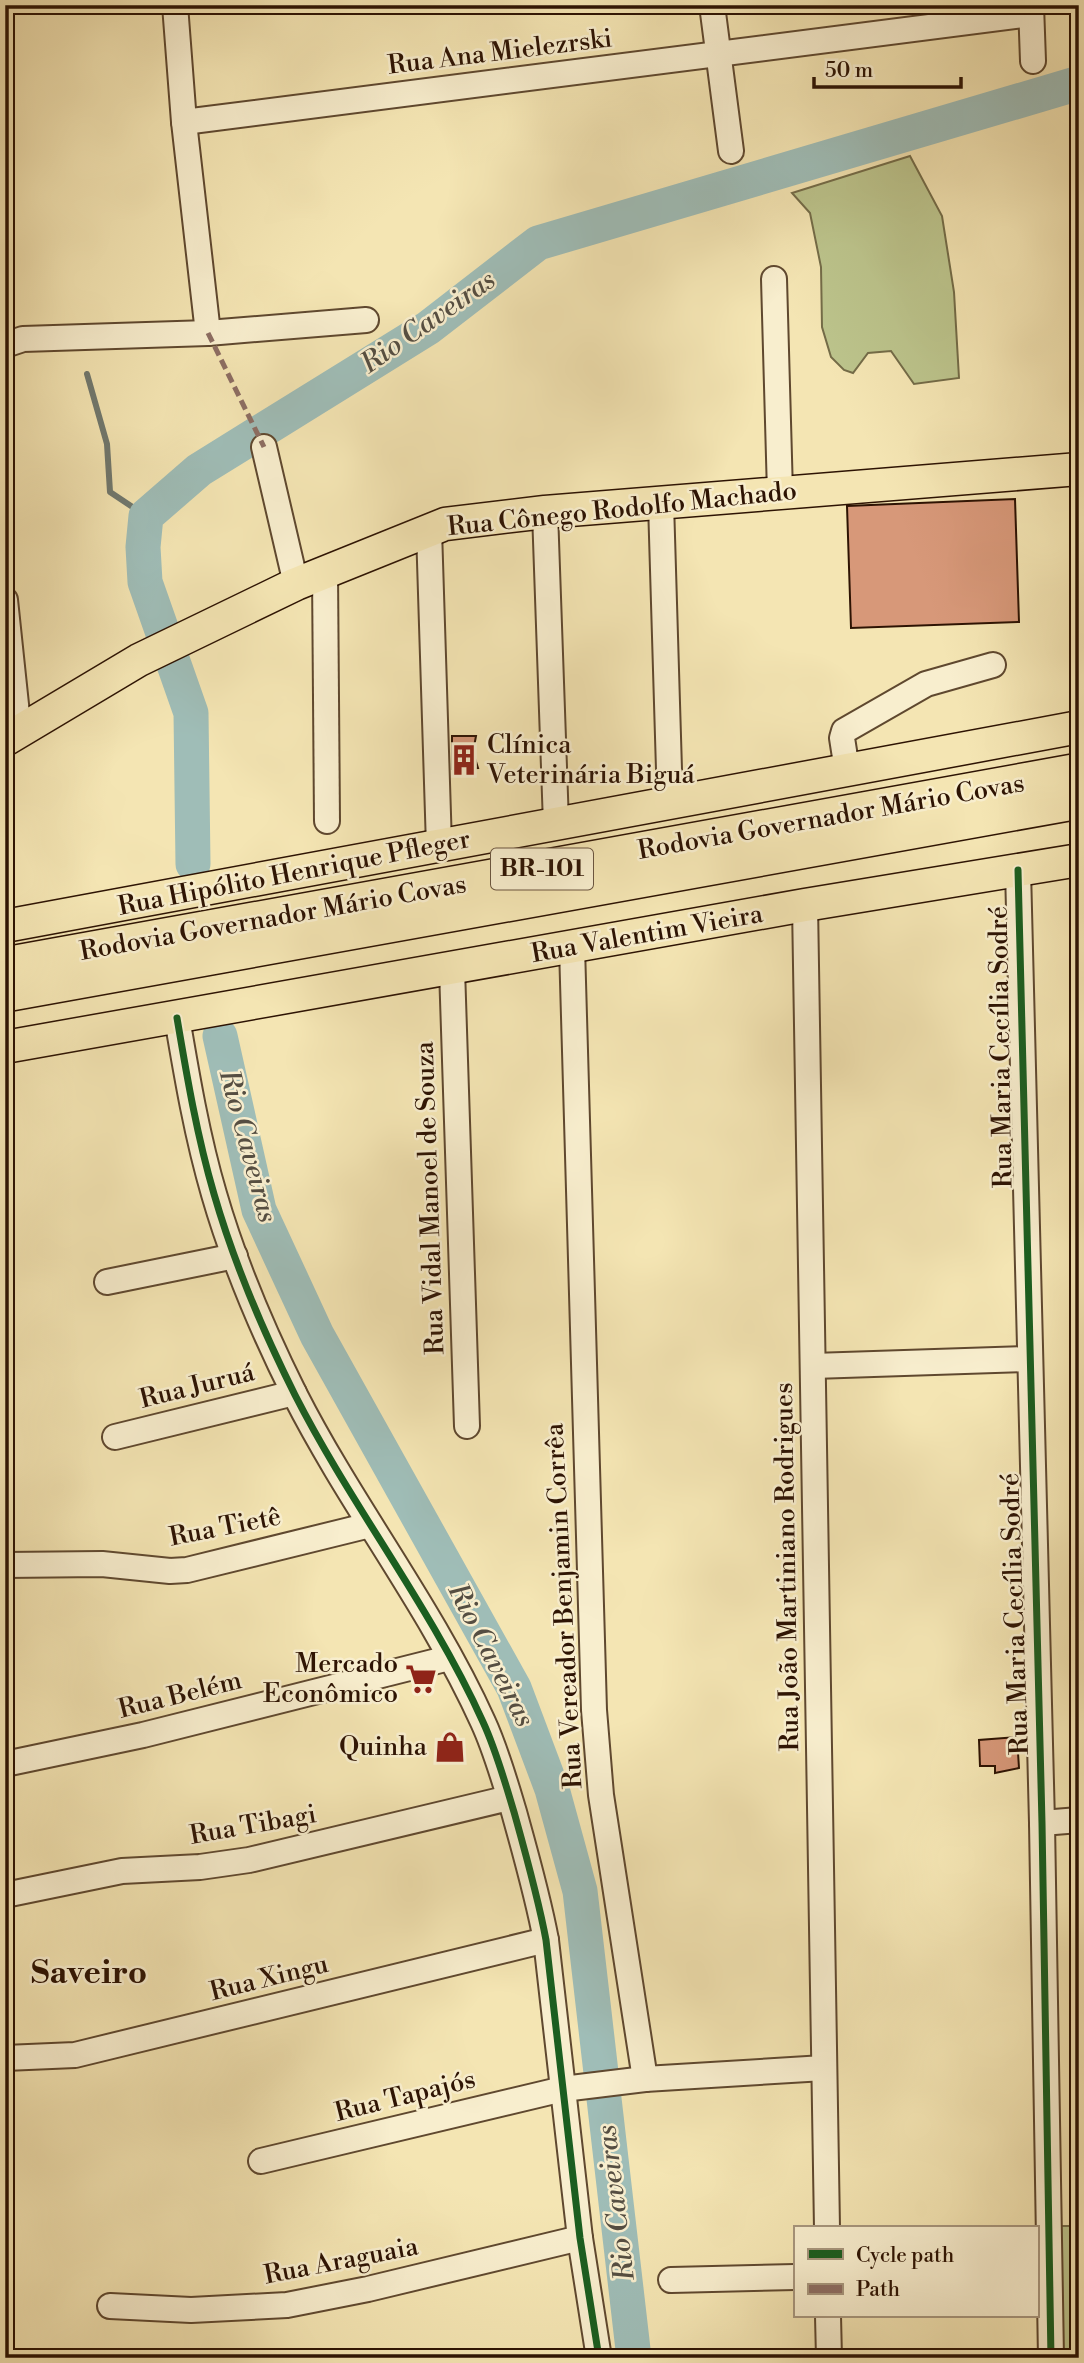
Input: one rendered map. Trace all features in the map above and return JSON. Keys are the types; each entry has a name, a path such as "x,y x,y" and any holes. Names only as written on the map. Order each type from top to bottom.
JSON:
{"highway":[{"name":"Rodovia Governador Mário Covas","path":"5,966 1079,772"},
{"name":"Rodovia Governador Mário Covas","path":"5,993 1079,800"}],"main road":[{"name":"Rua Cônego Rodolfo Machado","path":"12,736 139,660 296,584 429,530 457,522 545,512 1079,469"},
{"name":"Rua Hipólito Henrique Pfleger","path":"5,926 1079,727"},
{"name":"Rua Valentim Vieira","path":"5,1046 805,905 1079,860"}],"street":[{"path":"175,5 184,122 208,333"},
{"path":"712,5 731,151"},
{"path":"1031,10 1033,61"},
{"name":"Rua Ana Mielezrski","path":"184,122 718,54 1031,10"},
{"path":"774,279 780,493"},
{"path":"5,345 23,339 208,333 366,320"},
{"path":"264,447 296,584"},
{"path":"661,503 670,803"},
{"path":"545,512 556,824"},
{"path":"429,530 439,846"},
{"path":"325,573 327,821"},
{"path":"5,600 12,736"},
{"path":"847,770 842,738 844,731 926,684 993,665"},
{"name":"Rua Maria Cecília Sodré","path":"1018,870 1042,1823 1051,2358"},
{"name":"Rua João Martiniano Rodrigues","path":"805,905 827,2226"},
{"name":"Rua Vereador Benjamin Corrêa","path":"572,947 594,1710 601,1795 639,2079"},
{"name":"Rua Vidal Manoel de Souza","path":"452,969 467,1426"},
{"path":"177,1017 205,1160 235,1256 294,1392 323,1448 449,1658 483,1722 509,1798 538,1898 575,2087 580,2238 599,2358"},
{"path":"107,1282 235,1256"},
{"path":"813,1366 1029,1359"},
{"name":"Rua Juruá","path":"115,1437 294,1392"},
{"name":"Rua Tietê","path":"5,1565 102,1564 170,1571 187,1570 370,1525"},
{"name":"Rua Belém","path":"5,1764 103,1744 449,1658"},
{"name":"Rua Tibagi","path":"5,1895 122,1871 220,1865 249,1860 509,1798"},
{"path":"1042,1823 1079,1820"},
{"name":"Rua Xingu","path":"5,2058 75,2055 99,2050 546,1940"},
{"path":"639,2079 824,2068"},
{"name":"Rua Tapajós","path":"261,2161 575,2087 639,2079"},
{"name":"Rua Araguaia","path":"110,2306 191,2310 287,2305 368,2289 580,2238"},
{"path":"671,2280 794,2277"},
{"path":"828,2318 829,2358"}],"green space":[{"path":"910,156 942,216 954,292 959,378 914,384 891,351 868,353 853,373 844,370 831,357 822,327 821,267 810,213 792,193"},
{"path":"1061,2226 1079,2226 1079,2358 1062,2358"}],"building":[{"path":"1015,499 1019,622 851,628 847,506"},
{"name":"Clínica Veterinária Biguá","path":"452,736 476,736 473,752 478,768 452,769"},
{"path":"1017,1737 1019,1768 995,1773 995,1766 980,1766 979,1740"}],"waterway":[{"name":"Rio Caveiras","path":"193,864 191,713 145,582 143,547 146,516 199,470 428,328 538,243 1079,83"},
{"path":"87,374 107,444 110,492 146,516"},
{"name":"Rio Caveiras","path":"220,1036 259,1210 317,1335 514,1688 552,1789 580,1891 634,2358"}],"marked path":[{"path":"208,333 264,447"}],"cycle path":[{"path":"1018,870 1042,1823 1051,2358"},
{"path":"177,1018 208,1172 231,1246 261,1321 317,1436 440,1638 488,1733 504,1778 532,1876 546,1940 580,2238 599,2358"}],"place":[{"name":"Clínica Veterinária Biguá","path":"464,760"},
{"name":"Mercado Econômico","path":"421,1679"},
{"name":"Quinha","path":"450,1747"}],"district":[{"name":"Saveiro","path":"89,1973"}]}
